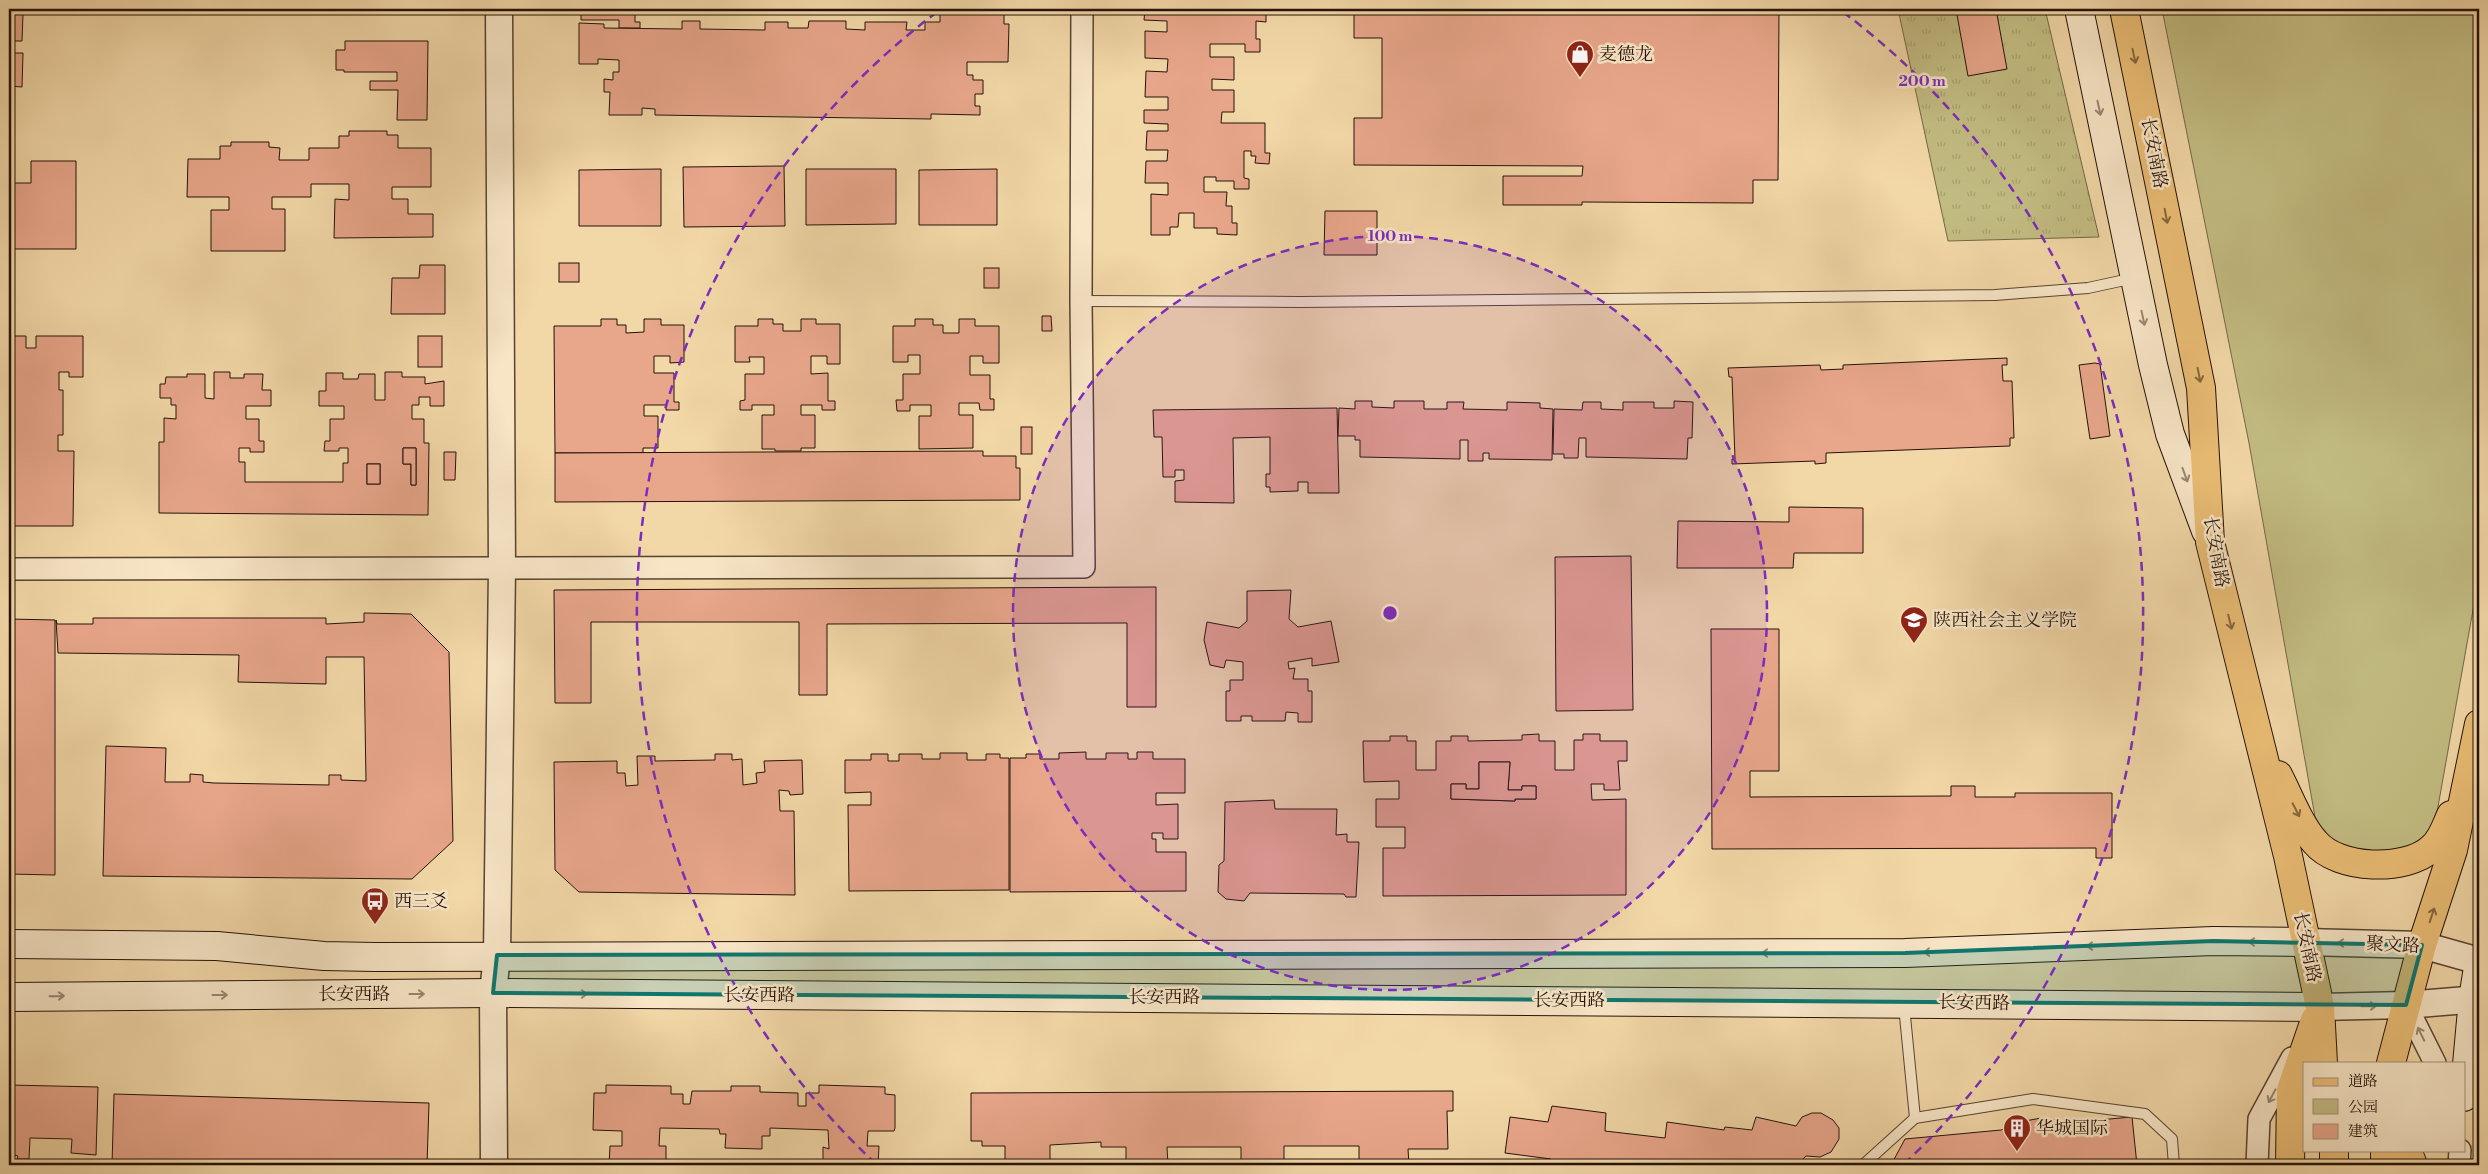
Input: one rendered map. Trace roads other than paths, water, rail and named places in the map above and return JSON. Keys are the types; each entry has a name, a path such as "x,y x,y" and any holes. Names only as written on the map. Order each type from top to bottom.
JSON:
{"main road":[{"path":"2079,9 2152,365 2170,434 2210,542"},
{"name":"长安南路","path":"2124,9 2201,388 2210,542 2288,856 2320,1007 2323,1062"},
{"path":"2390,1062 2422,945 2452,850 2479,724"},
{"path":"2258,736 2314,842 2334,856 2348,861 2384,864 2404,861 2432,849 2442,835 2468,776"},
{"path":"9,944 216,946 324,956 497,956 1895,953 2213,941 2305,942"},
{"path":"2466,1081 2479,961"},
{"name":"长安西路","path":"9,997 493,993 1903,1002 2320,1007"},
{"path":"2290,1165 2291,1090 2320,1007"},
{"path":"2334,1152 2334,1165"},
{"path":"2385,1152 2385,1165"},
{"path":"2408,1152 2413,1165"}],"street":[{"path":"494,1165 493,993 497,956 502,568 500,9"},
{"path":"9,569 1084,567 1081,301 1082,9"},
{"name":"聚文路","path":"2305,942 2422,945 2479,961"},
{"path":"2257,1165 2259,1119 2320,1007 2406,1005 2476,999"},
{"path":"2406,1005 2434,1062"},
{"path":"2459,1165 2460,1152"}],"lane":[{"path":"1081,301 1300,302 1994,295 2088,288 2134,278"},
{"path":"1903,1002 1915,1118"},
{"path":"1862,1165 1915,1118 2033,1099 2144,1114 2172,1139 2174,1165"}],"place":[{"name":"麦德龙","path":"1580,78"},
{"name":"陕西社会主义学院","path":"1914,644"},
{"name":"西三爻","path":"375,925"},
{"name":"华城国际","path":"2017,1152"}]}
